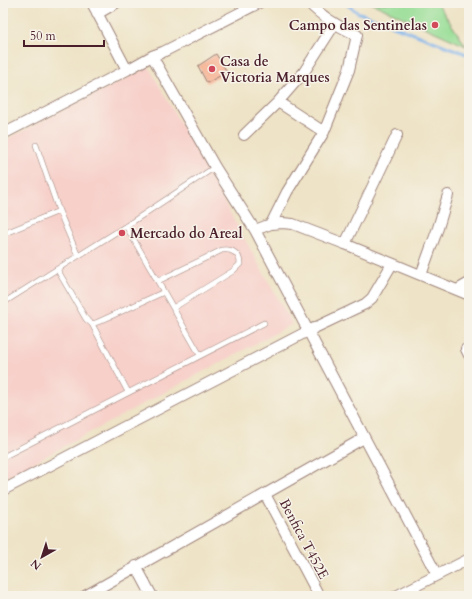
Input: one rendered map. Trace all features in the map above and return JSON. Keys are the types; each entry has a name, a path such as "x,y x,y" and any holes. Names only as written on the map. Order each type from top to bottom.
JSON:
{"street":[{"path":"92,3 127,70"},
{"path":"97,14 116,3"},
{"path":"3,134 152,56 163,52 259,3"},
{"path":"271,224 287,192 324,132 349,70 357,35 334,25 309,3"},
{"path":"244,135 278,102 304,72 334,25"},
{"path":"152,56 215,167 254,230 436,575"},
{"path":"278,102 324,132"},
{"path":"344,244 397,135"},
{"path":"421,275 448,195"},
{"path":"254,230 271,224 293,224 469,295"},
{"path":"3,490 308,331 365,304 372,298 392,264"},
{"path":"457,290 469,282"},
{"path":"85,596 364,438"},
{"name":"Benfica T452E","path":"265,494 319,596"},
{"path":"396,596 469,559"},
{"path":"136,566 152,596"}],"lane":[{"path":"36,145 59,211 78,256"},
{"path":"3,303 126,226 215,167"},
{"path":"3,234 59,211"},
{"path":"126,226 200,355"},
{"path":"158,281 222,250 230,250 236,253 240,259 240,264 233,271 173,308"},
{"path":"57,269 86,319 92,324 128,392"},
{"path":"92,324 164,292"},
{"path":"3,457 264,323"}],"shaded area":[{"name":"Mercado do Areal","path":"149,67 292,324 3,479 3,141"}],"green space":[{"name":"Campo das Sentinelas","path":"371,3 437,3 466,46"}],"building":[{"name":"Casa de Victoria Marques","path":"216,54 227,72 207,83 198,66"}],"waterway":[{"path":"345,3 357,12 469,55"}],"place":[{"name":"Campo das Sentinelas","path":"435,25"},
{"name":"Casa de Victoria Marques","path":"212,69"},
{"name":"Mercado do Areal","path":"122,233"}]}
